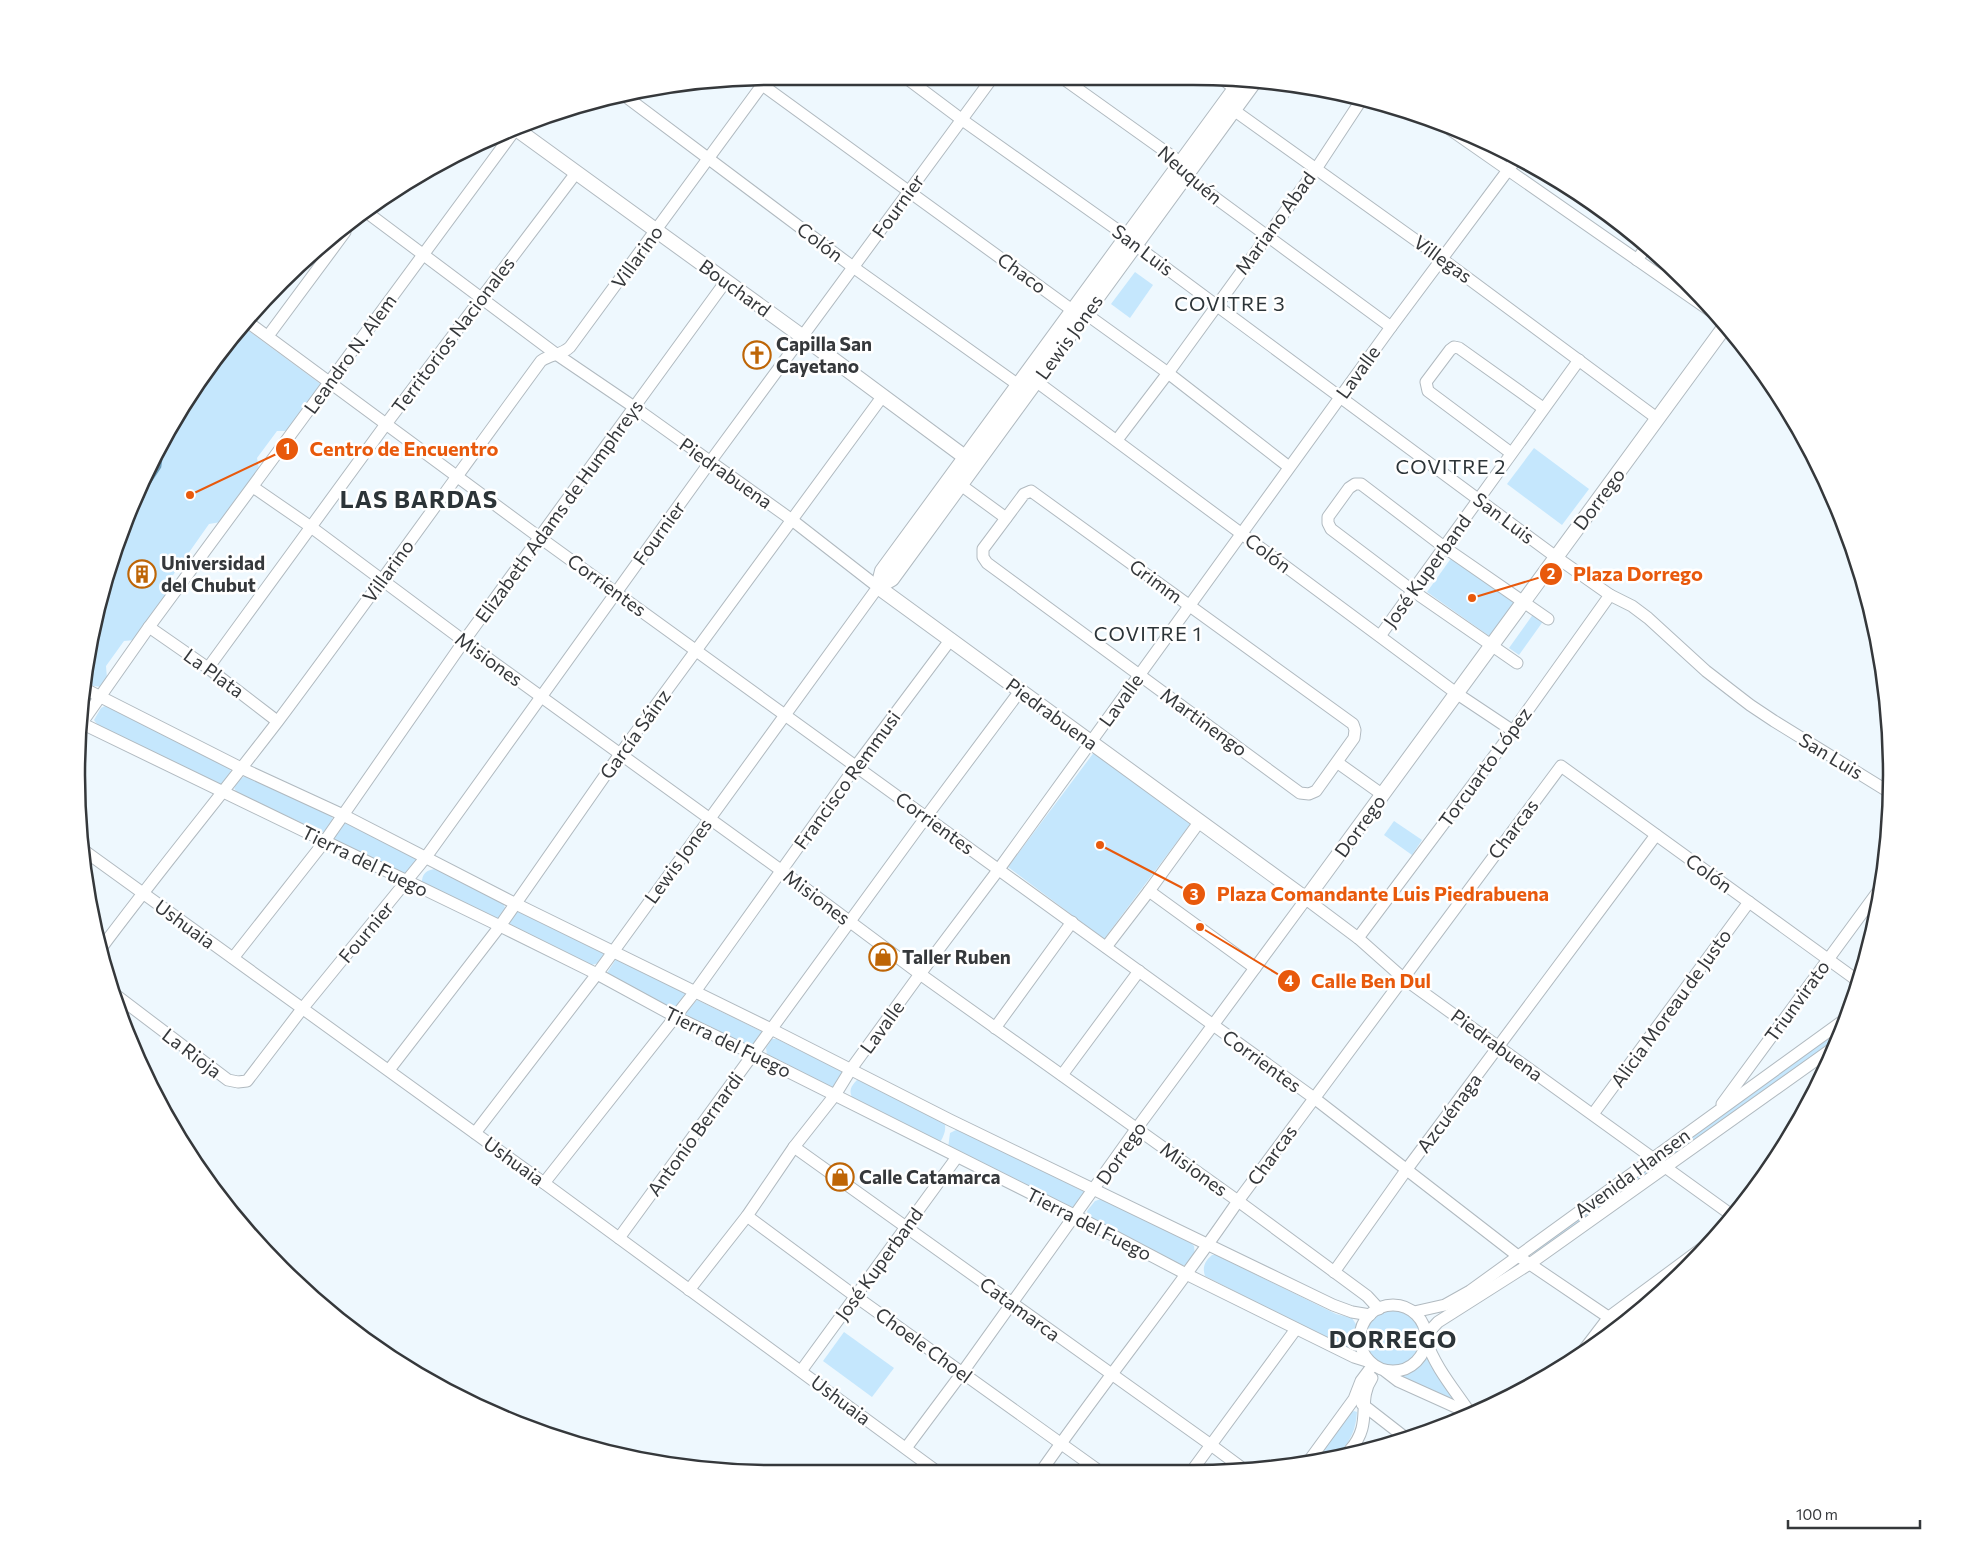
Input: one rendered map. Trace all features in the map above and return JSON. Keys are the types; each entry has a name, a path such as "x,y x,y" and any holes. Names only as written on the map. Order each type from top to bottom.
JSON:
{"main road":[{"name":"Lewis Jones","path":"1027,383 1072,310 1187,177 1241,87"},
{"name":"Lewis Jones","path":"878,587 882,571 956,481 1027,383 1086,314 1180,162 1229,107"},
{"name":"Bouchard","path":"522,134 970,461"},
{"name":"Dorrego","path":"1306,899 1721,332"},
{"name":"Piedrabuena","path":"878,587 1306,899"}],"street":[{"name":"Villarino","path":"106,942 142,892 223,792 277,721 541,361 548,356 565,352 570,347 709,158 757,85"},
{"name":"Chaco","path":"768,85 1072,310 1086,314 1168,373 1289,467"},
{"name":"San Luis","path":"915,85 961,120 1131,241 1556,557 1610,595 1632,606 1750,705 1883,788"},
{"name":"Fournier","path":"247,1081 302,1009 426,857 710,462 987,85"},
{"name":"Neuquén","path":"1072,85 1180,162 1187,177 1391,327"},
{"name":"Colón","path":"630,100 853,267 1027,383 1117,440 1456,693 1512,731"},
{"name":"Mariano Abad","path":"1117,440 1316,169 1358,105"},
{"name":"Villegas","path":"1229,107 1442,259 1658,419"},
{"name":"Leandro N. Alem","path":"88,716 149,626 508,139"},
{"path":"1474,145 1692,299"},
{"name":"Lavalle","path":"689,1290 747,1216 794,1147 835,1095 851,1069 920,974 999,869 1391,327 1513,164"},
{"name":"Territorios Nacionales","path":"208,668 386,424 576,174"},
{"name":"Piedrabuena","path":"371,216 556,354 634,407 792,520 878,587"},
{"path":"268,336 338,242"},
{"path":"1637,260 1643,252"},
{"name":"Elizabeth Adams de Humphreys","path":"233,958 325,841 464,641 726,281"},
{"name":"Corrientes","path":"252,325 539,537 1314,1098 1518,1256 1614,1321"},
{"path":"1511,452 1428,390 1426,382 1450,350 1454,347 1459,348 1543,408"},
{"name":"José Kuperband","path":"1380,636 1579,360"},
{"name":"García Sáinz","path":"389,1070 500,926 620,754 882,397"},
{"path":"956,481 1006,518"},
{"path":"1517,663 1413,591 1331,529 1328,517 1349,488 1355,484 1361,484 1444,547 1548,619"},
{"name":"Misiones","path":"253,487 311,527 920,974 1238,1201 1367,1296 1374,1312"},
{"name":"Grimm","path":"1006,518 1024,494 1031,492 1353,724 1355,730 1354,738 1338,762"},
{"name":"Martinengo","path":"1006,518 983,549 983,557 987,563 1300,793 1309,794 1316,791 1338,762"},
{"name":"Lewis Jones","path":"475,1133 597,974 878,587"},
{"name":"Torcuarto López","path":"1358,938 1512,731 1610,595"},
{"name":"La Plata","path":"149,626 277,721"},
{"name":"Francisco Remmusi","path":"544,1183 694,993 856,766 951,639"},
{"name":"Tierra del Fuego","path":"90,691 241,768 343,815 694,993 1094,1190 1333,1305 1352,1312 1374,1312"},
{"name":"Antonio Bernardi","path":"619,1238 1020,691"},
{"name":"Tierra del Fuego","path":"87,724 597,974 676,1016 1076,1216 1188,1275 1354,1357 1377,1366"},
{"path":"1338,762 1383,794"},
{"name":"Colón","path":"1560,766 1852,977"},
{"name":"Charcas","path":"1046,1465 1111,1374 1188,1275 1238,1201 1560,766"},
{"path":"1106,947 1200,821"},
{"name":"Azcuénaga","path":"1334,1272 1407,1169 1656,835"},
{"name":"Ushuaia","path":"90,855 389,1070 928,1465"},
{"path":"1149,891 1255,968"},
{"name":"Piedrabuena","path":"1306,899 1358,938 1403,978 1727,1212"},
{"name":"Dorrego","path":"906,1448 1076,1216 1212,1025 1306,899"},
{"name":"Triunvirato","path":"1715,1113 1872,900"},
{"name":"Alicia Moreau de Justo","path":"1593,1114 1749,902"},
{"path":"995,1028 1072,922"},
{"path":"1062,1075 1139,971"},
{"name":"La Rioja","path":"124,1002 228,1080 247,1081"},
{"name":"Avenida Hansen","path":"1414,1312 1445,1305 1470,1291 1835,1027"},
{"name":"Avenida Hansen","path":"1426,1337 1438,1322 1531,1263 1823,1055"},
{"name":"Catamarca","path":"794,1147 1237,1464"},
{"name":"José Kuperband","path":"801,1371 957,1157"},
{"name":"Choele Choel","path":"747,1216 1091,1465"},
{"path":"1596,1334 1609,1317 1677,1267"},
{"path":"1462,1410 1398,1381 1377,1366 1362,1347 1360,1339 1361,1330 1374,1312 1397,1306 1414,1312 1424,1326 1435,1364 1467,1408"},
{"path":"1197,1465 1296,1329"},
{"path":"1377,1366 1394,1371 1403,1370 1412,1365 1420,1358 1424,1350 1426,1337"},
{"path":"1313,1454 1354,1399 1361,1381 1377,1366"},
{"path":"1355,1445 1360,1440 1363,1430 1366,1387 1377,1366"},
{"path":"1354,1399 1399,1433"}],"shaded area":[{"path":"1135,272 1153,285 1130,318 1111,304"},
{"path":"248,330 322,385 288,431 277,431 257,458 259,469 221,522 209,524 171,578 173,587 135,640 124,641 106,666 107,679 101,687 91,685 98,640 122,553 138,511 156,470 177,430 201,392"},
{"path":"1534,448 1589,489 1562,525 1507,484"},
{"path":"1452,557 1516,603 1492,638 1427,592"},
{"path":"1534,613 1544,620 1519,655 1509,648"},
{"path":"105,706 111,707 229,766 231,772 228,779 224,785 219,787 99,727 94,720 101,708"},
{"path":"1095,751 1191,823 1104,939 1008,867"},
{"path":"245,776 330,814 334,821 325,832 322,832 238,794 234,788 240,779"},
{"path":"1394,821 1422,840 1412,855 1384,835"},
{"path":"345,822 420,859 408,874 403,874 335,840 333,837"},
{"path":"437,869 503,903 506,910 497,920 422,884 425,873"},
{"path":"519,911 603,952 599,963 588,966 508,926 507,922 515,912"},
{"path":"618,958 687,994 675,1009 670,1008 608,976 607,973"},
{"path":"697,1000 765,1033 751,1048 684,1014"},
{"path":"1831,1036 1825,1050 1671,1159 1667,1156"},
{"path":"772,1039 777,1039 843,1072 835,1088 828,1088 767,1055 766,1048"},
{"path":"857,1080 861,1080 944,1122 945,1132 940,1142 853,1099 851,1089"},
{"path":"958,1129 1088,1195 1074,1207 1067,1208 948,1148 950,1133"},
{"path":"1647,1167 1652,1168 1653,1171 1535,1255 1532,1251"},
{"path":"1101,1199 1190,1242 1194,1246 1195,1256 1186,1265 1180,1265 1091,1221 1087,1211 1095,1201"},
{"path":"1212,1255 1216,1255 1336,1314 1352,1318 1357,1326 1357,1354 1205,1276 1205,1264"},
{"path":"1393,1311 1404,1313 1413,1319 1419,1328 1421,1339 1419,1350 1413,1359 1404,1365 1393,1367 1382,1365 1373,1359 1367,1350 1365,1339 1367,1328 1373,1319 1382,1313"},
{"path":"844,1332 894,1368 872,1397 823,1361"},
{"path":"1427,1350 1461,1405 1394,1374 1418,1363"},
{"path":"1354,1411 1357,1412 1354,1429 1343,1448 1320,1453 1347,1414"}],"waterway":[{"path":"152,479 160,467 161,461"}],"place":[{"name":"Capilla San Cayetano","path":"757,355"},
{"name":"Centro de Encuentro","path":"190,495"},
{"name":"Universidad del Chubut","path":"142,574"},
{"name":"Plaza Dorrego","path":"1472,598"},
{"name":"Plaza Comandante Luis Piedrabuena","path":"1100,845"},
{"name":"Calle Ben Dul","path":"1200,927"},
{"name":"Taller Ruben","path":"883,957"},
{"name":"Calle Catamarca","path":"840,1177"}],"district":[{"name":"COVITRE 3","path":"1230,304"},
{"name":"COVITRE 2","path":"1451,467"},
{"name":"LAS BARDAS","path":"419,500"},
{"name":"COVITRE 1","path":"1148,634"},
{"name":"DORREGO","path":"1393,1340"}]}
